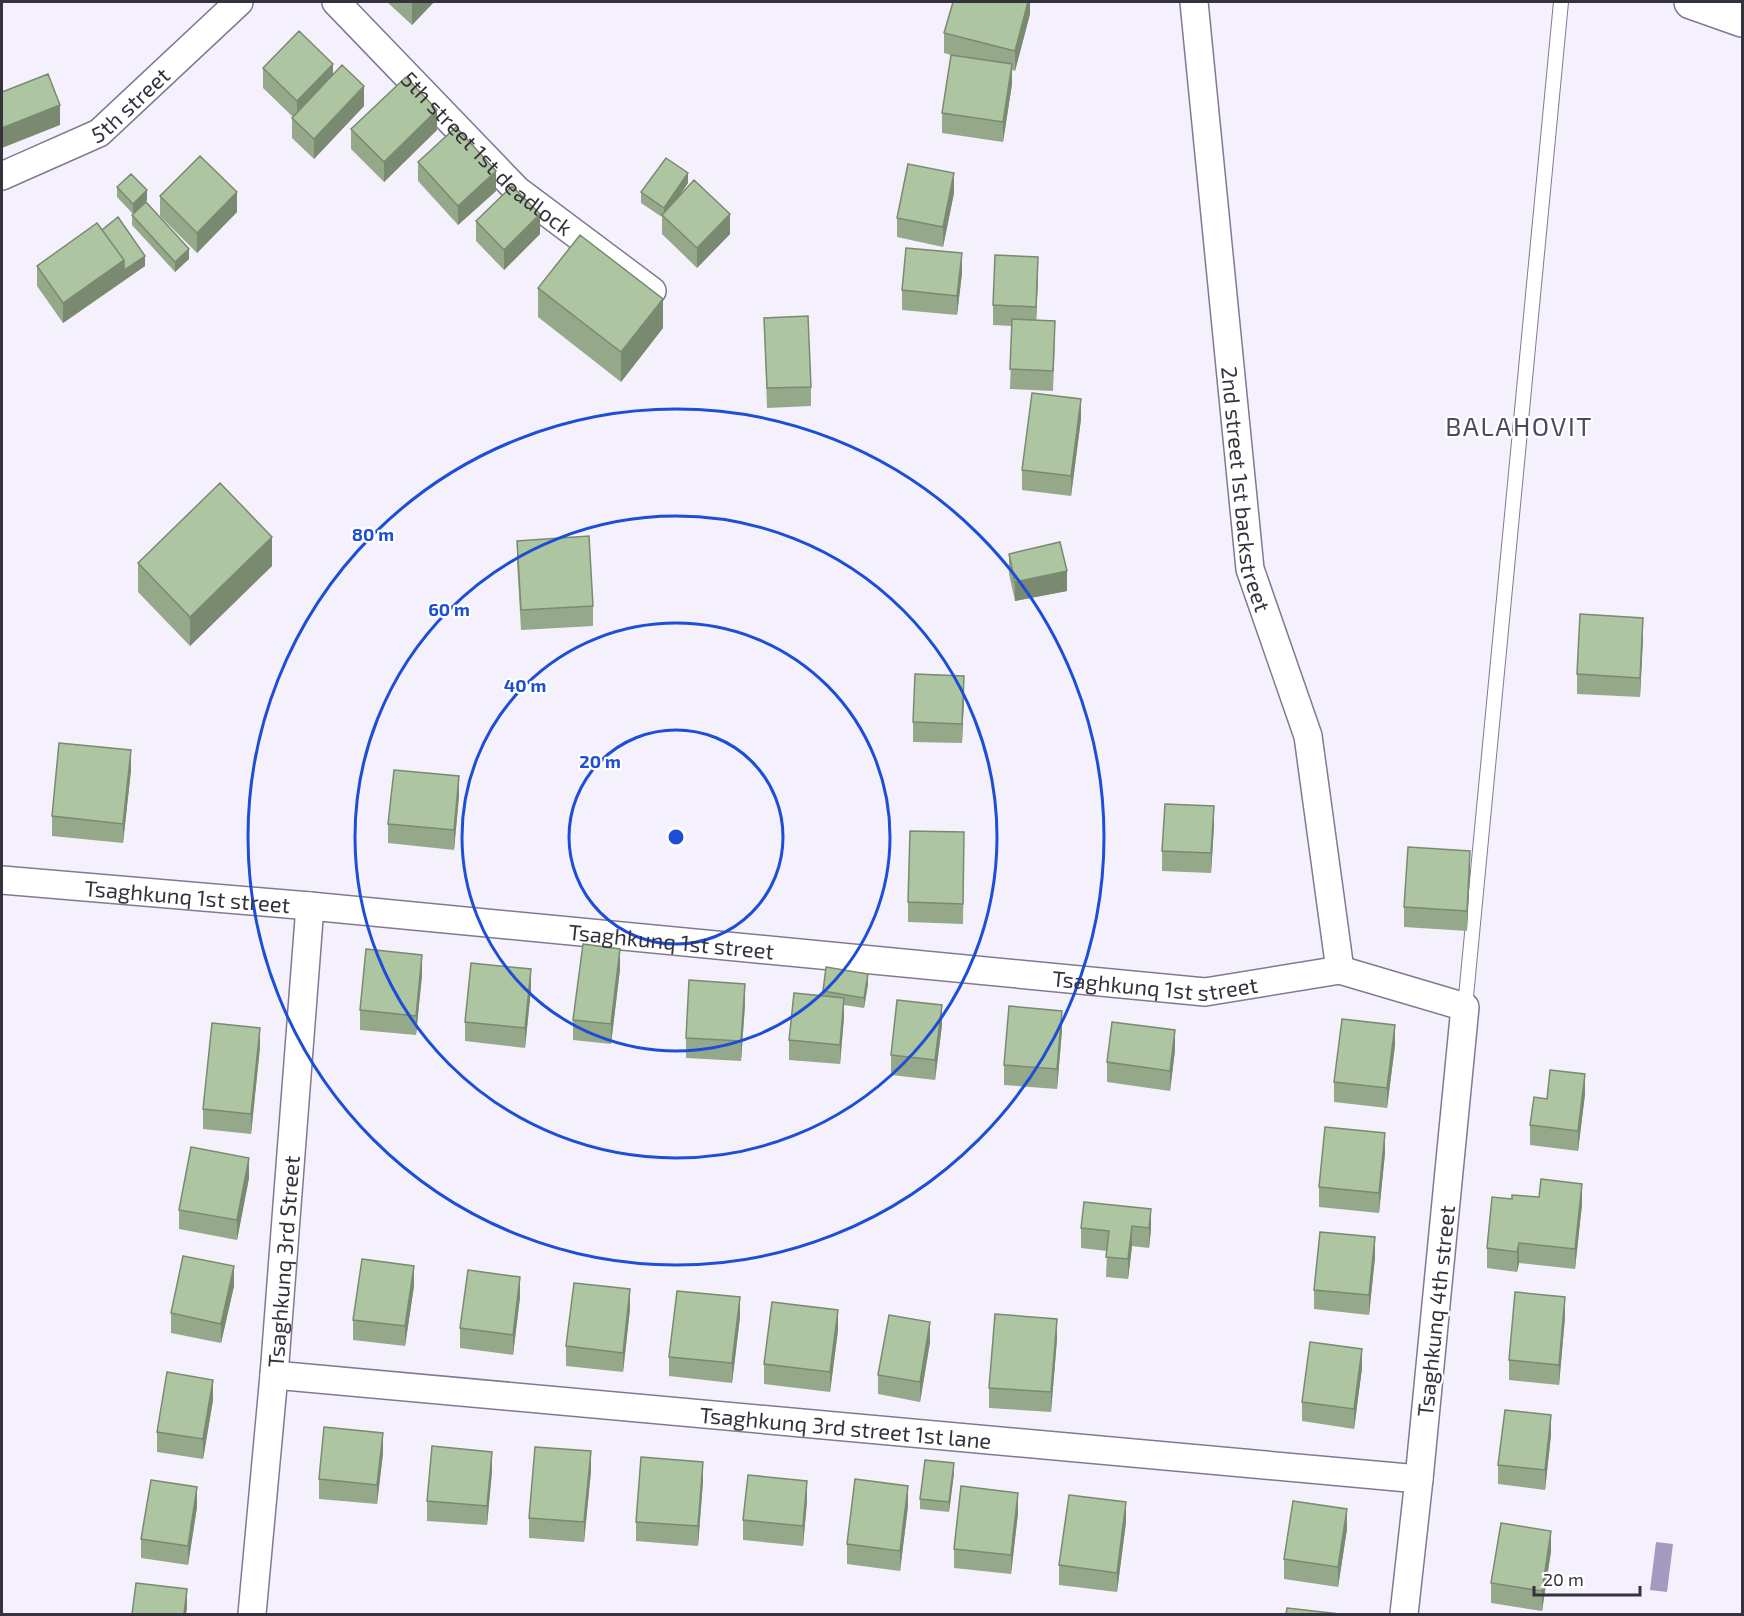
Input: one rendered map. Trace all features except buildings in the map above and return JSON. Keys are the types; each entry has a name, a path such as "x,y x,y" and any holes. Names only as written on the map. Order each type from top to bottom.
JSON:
{"street":[{"name":"5th street","path":"2,176 99,133 239,2"},
{"name":"5th street 1st deadlock","path":"336,2 517,190 652,291"},
{"name":"2nd street 1st backstreet","path":"1194,2 1250,569 1308,736 1340,970"},
{"path":"1691,2 1743,20"},
{"name":"Tsaghkunq 1st street","path":"2,880 310,906 1205,992 1340,970"},
{"name":"Tsaghkunq 3rd Street","path":"252,1614 274,1375 310,906"},
{"path":"1340,970 1465,1007"},
{"name":"Tsaghkunq 4th street","path":"1404,1614 1465,1007"},
{"name":"Tsaghkunq 3rd street 1st lane","path":"274,1375 1419,1479"}],"lane":[{"path":"1465,1007 1561,2"}],"shaded area":[{"path":"1656,1542 1673,1544 1667,1592 1650,1590"}],"district":[{"name":"BALAHOVIT","path":"1519,425"}]}
